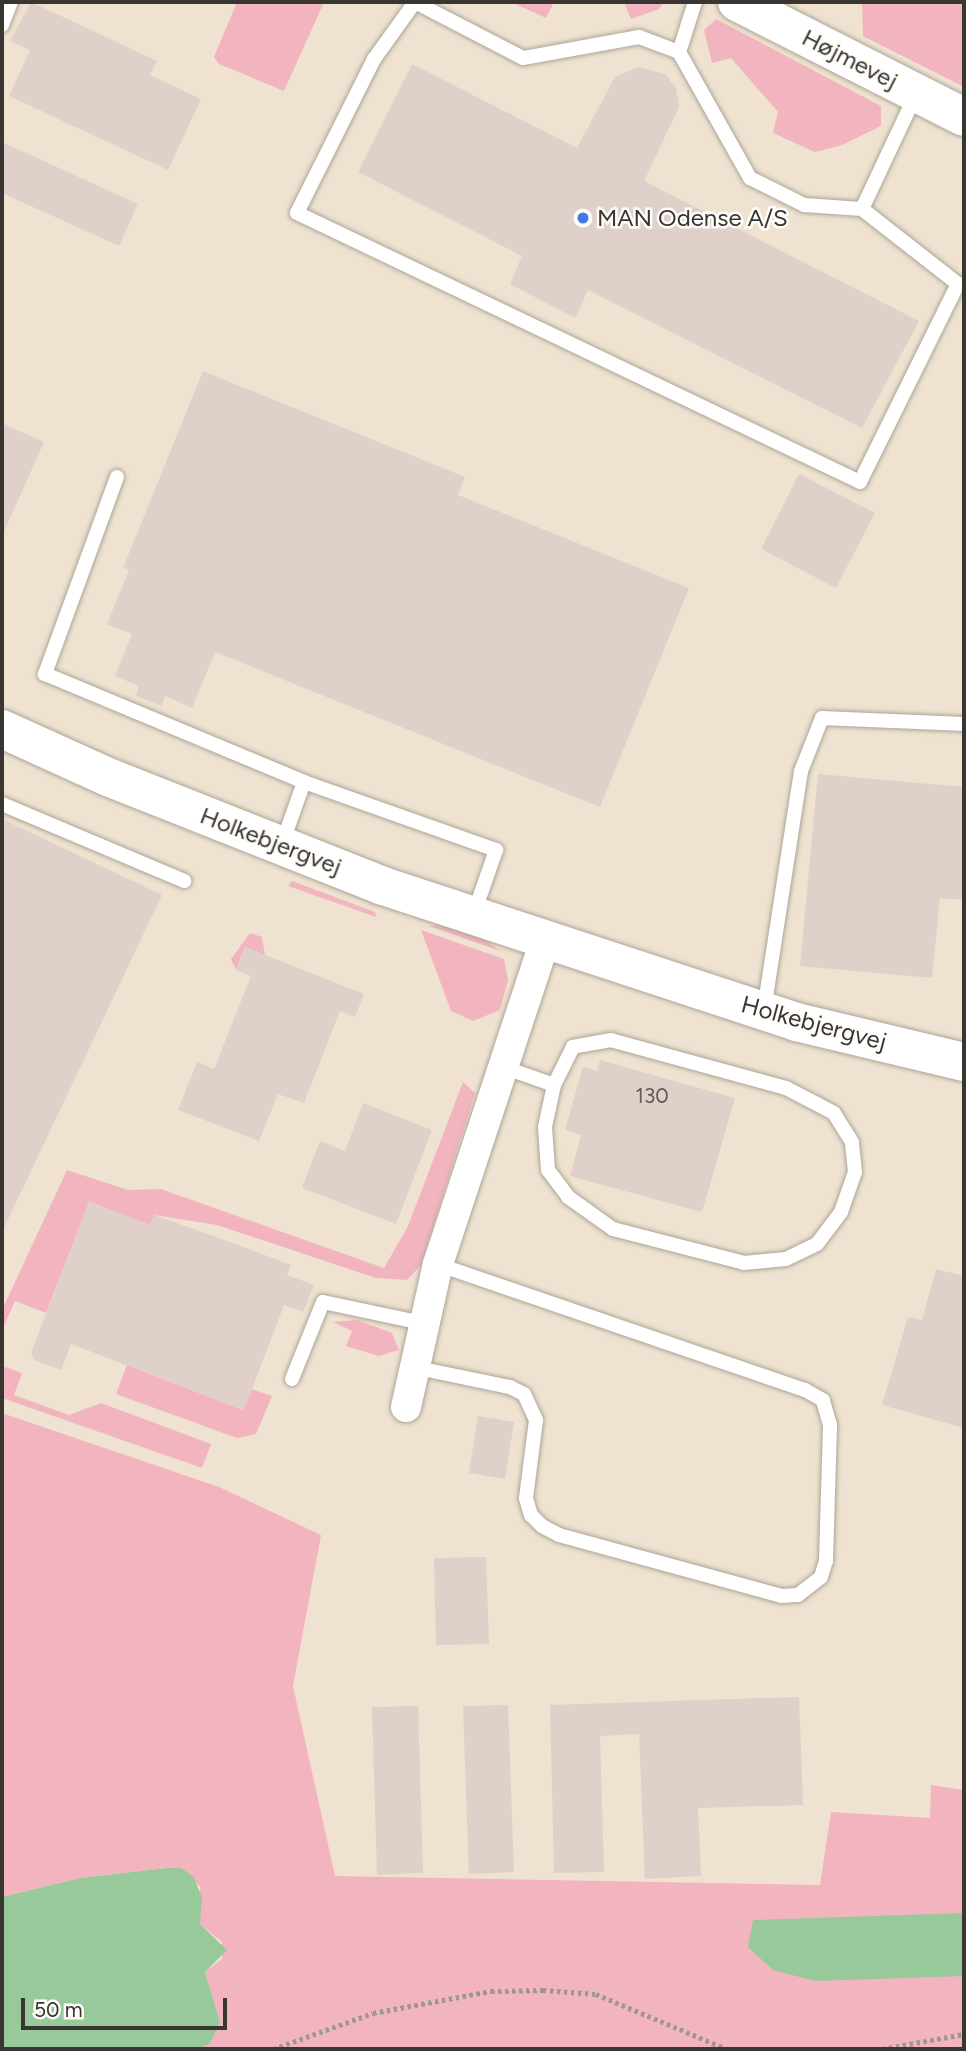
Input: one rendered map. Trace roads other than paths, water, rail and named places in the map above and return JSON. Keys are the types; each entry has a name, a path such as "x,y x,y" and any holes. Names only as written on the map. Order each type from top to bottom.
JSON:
{"street":[{"name":"Højmevej","path":"737,2 964,117"},
{"name":"Holkebjergvej","path":"2,729 108,777 281,845 545,941 764,1011 964,1062"},
{"path":"406,1407 438,1264 545,941"}],"lane":[{"path":"2,25 11,2"},
{"path":"415,2 523,58 639,37 679,52 750,178 804,205 862,209 958,285 860,482 298,213 374,59 415,2"},
{"path":"679,52 695,2"},
{"path":"862,209 917,93"},
{"path":"117,477 44,674 304,782 496,850 473,916"},
{"path":"764,1011 801,771 822,718 964,724"},
{"path":"281,845 304,782"},
{"path":"2,804 184,881"},
{"path":"611,1040 786,1088 834,1113 852,1142 855,1172 841,1212 817,1244 786,1259 744,1263 613,1229 568,1197 548,1170 545,1127 554,1085 573,1047 611,1040"},
{"path":"503,1067 554,1085"},
{"path":"413,1367 510,1387 524,1394 536,1420 526,1498 531,1515 550,1530 782,1596 798,1595 821,1577 826,1560 831,1425 823,1401 805,1390 438,1264"},
{"path":"292,1379 323,1303 423,1324"}],"place":[{"name":"MAN Odense A/S","path":"583,218"}]}
